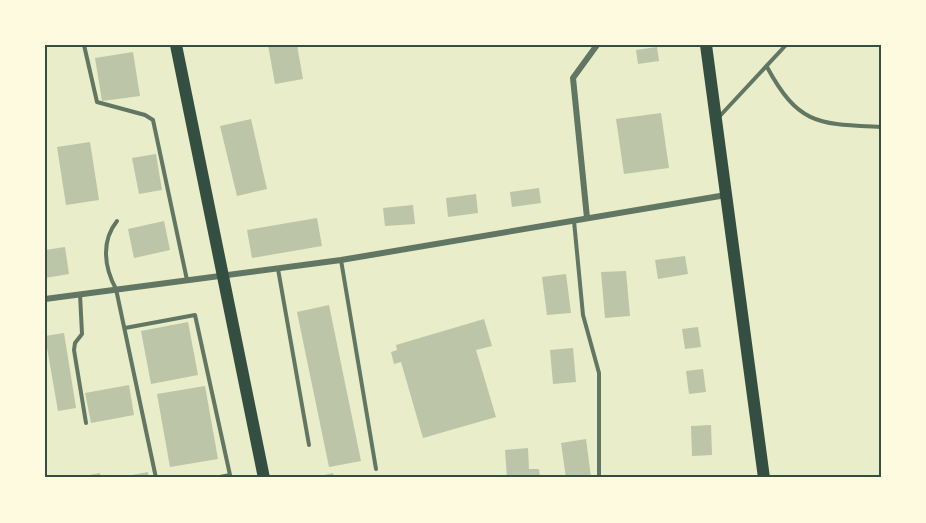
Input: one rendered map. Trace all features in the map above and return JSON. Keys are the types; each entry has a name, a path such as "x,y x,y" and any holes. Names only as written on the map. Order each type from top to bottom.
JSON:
{"highway":[{"path":"176,45 264,478"},
{"path":"706,45 718,118 764,478"}],"street":[{"path":"587,218 573,78 597,45"},
{"path":"45,299 341,260 727,195"}],"lane":[{"path":"84,45 90,80 97,102 137,112 153,120 187,280"},
{"path":"718,118 786,45"},
{"path":"767,67 780,91 794,108 828,124 881,127"},
{"path":"574,220 583,315 599,373 599,478"},
{"path":"117,221 109,231 105,250 107,273 116,289 156,478"},
{"path":"341,260 376,469"},
{"path":"278,269 309,445"},
{"path":"80,294 82,334 75,343 74,350 86,423"},
{"path":"125,328 195,315 230,475 215,478"}],"building":[{"path":"268,45 297,45 303,79 275,84"},
{"path":"657,47 659,61 638,64 636,50"},
{"path":"133,52 140,96 102,101 95,58"},
{"path":"661,113 669,168 624,174 616,119"},
{"path":"251,119 267,189 237,196 220,126"},
{"path":"90,142 99,200 66,205 57,147"},
{"path":"156,154 162,190 139,194 132,158"},
{"path":"539,188 541,203 512,207 510,192"},
{"path":"476,194 478,213 448,217 446,198"},
{"path":"413,205 415,224 385,226 383,208"},
{"path":"317,218 322,246 252,258 247,230"},
{"path":"164,221 170,250 134,258 128,229"},
{"path":"65,247 69,274 45,278 45,250"},
{"path":"685,256 688,274 658,279 655,260"},
{"path":"626,271 630,316 605,318 601,272"},
{"path":"566,274 571,313 547,315 542,277"},
{"path":"329,305 361,461 329,467 297,312"},
{"path":"484,319 492,346 476,350 496,417 423,438 401,362 394,364 391,352 397,350 396,345"},
{"path":"188,322 198,375 151,384 141,331"},
{"path":"698,327 701,347 685,349 682,329"},
{"path":"64,333 76,408 58,411 45,336"},
{"path":"573,348 576,382 553,384 550,350"},
{"path":"703,369 706,392 689,394 686,371"},
{"path":"129,385 134,415 91,423 85,393"},
{"path":"205,386 218,459 170,467 157,394"},
{"path":"711,425 712,455 692,456 691,426"},
{"path":"586,439 591,477 566,478 561,443"},
{"path":"528,448 529,469 539,469 540,478 507,478 505,450"},
{"path":"148,472 149,478 122,478 122,477"},
{"path":"100,473 101,478 84,478 84,476"},
{"path":"333,473 334,478 315,478 315,477"}]}
